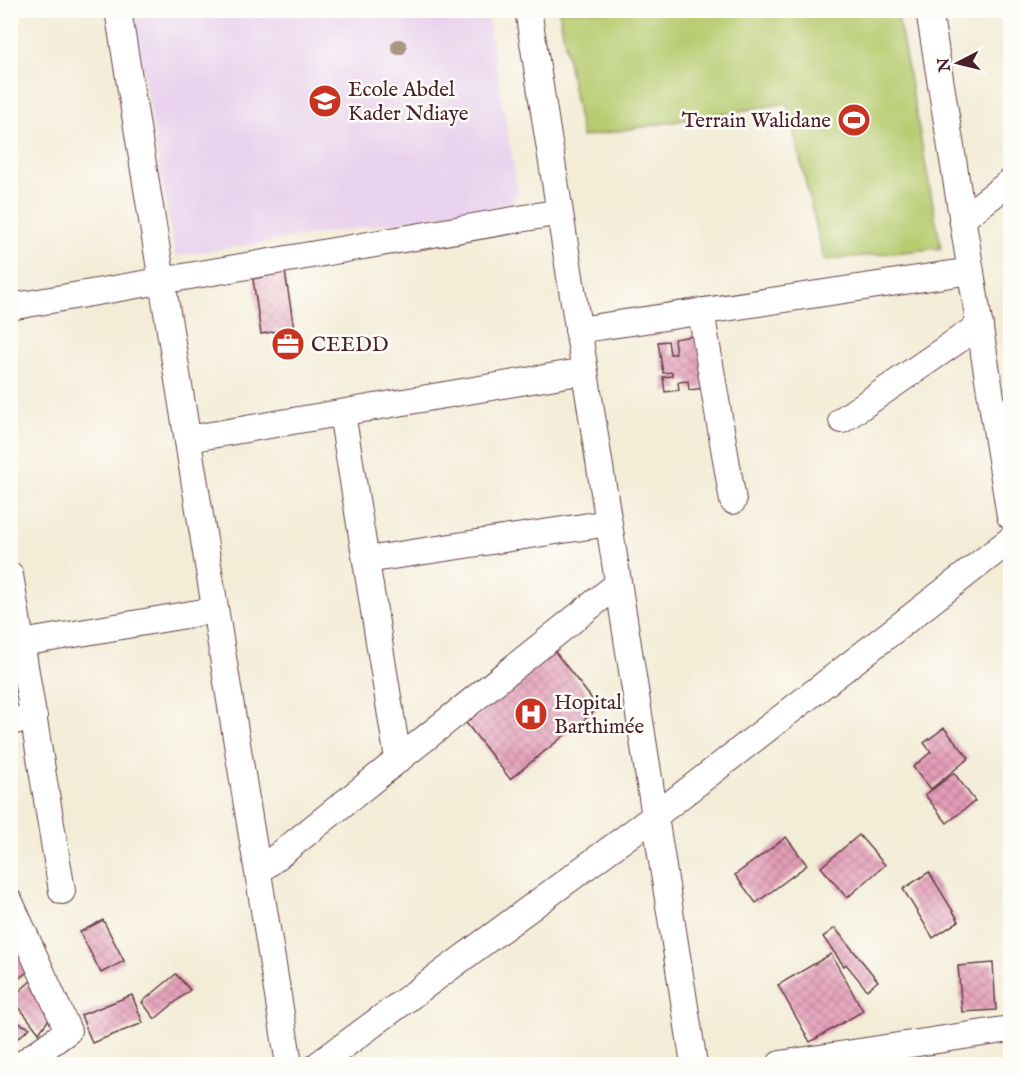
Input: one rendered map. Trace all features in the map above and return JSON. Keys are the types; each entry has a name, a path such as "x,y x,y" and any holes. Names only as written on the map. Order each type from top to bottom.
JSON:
{"street":[{"path":"118,10 289,1065"},
{"path":"528,10 694,1065"},
{"path":"929,10 1011,516"},
{"path":"962,219 1011,182"},
{"path":"10,307 560,212"},
{"path":"578,330 971,271"},
{"path":"702,311 733,501"},
{"path":"842,420 980,325"},
{"path":"188,439 585,371"},
{"path":"342,413 398,759"},
{"path":"366,560 609,523"},
{"path":"319,1065 655,816 1011,540"},
{"path":"10,575 22,643 22,720 62,891"},
{"path":"258,872 618,584"},
{"path":"22,643 215,610"},
{"path":"10,902 68,1031 22,1065"},
{"path":"780,1065 875,1057 1011,1029"}],"shaded area":[{"name":"Ecole Abdel Kader Ndiaye","path":"133,11 486,11 518,191 509,205 175,256"}],"green space":[{"name":"Terrain Walidane","path":"559,11 897,11 941,248 824,260 787,103 582,137"}],"building":[{"path":"285,272 294,328 261,334 253,279"},
{"path":"697,335 705,388 689,390 688,381 678,382 679,390 665,392 663,377 672,376 672,372 663,373 658,342 668,341 670,354 676,354 674,339"},
{"name":"Hopital Barthimée","path":"552,648 599,708 510,779 463,719"},
{"path":"944,728 969,758 931,789 913,767 931,752 924,743"},
{"path":"954,773 975,801 947,823 925,795"},
{"path":"859,835 885,865 847,898 821,867"},
{"path":"786,837 807,865 756,903 735,875"},
{"path":"929,872 959,921 933,938 903,889"},
{"path":"103,920 124,961 101,973 80,932"},
{"path":"835,928 878,981 867,990 846,964 844,966 823,937"},
{"path":"19,951 34,967 10,985 10,958"},
{"path":"831,954 863,1011 810,1042 778,985"},
{"path":"993,963 996,1010 962,1012 958,966"},
{"path":"176,974 190,990 155,1019 142,1002"},
{"path":"35,977 54,1012 39,1033 12,998"},
{"path":"132,995 143,1023 92,1043 81,1015"},
{"path":"10,1019 30,1028 10,1045"}],"place":[{"name":"Ecole Abdel Kader Ndiaye","path":"325,101"},
{"name":"Terrain Walidane","path":"854,120"},
{"name":"CEEDD","path":"288,344"},
{"name":"Hopital Barthimée","path":"531,714"}]}
